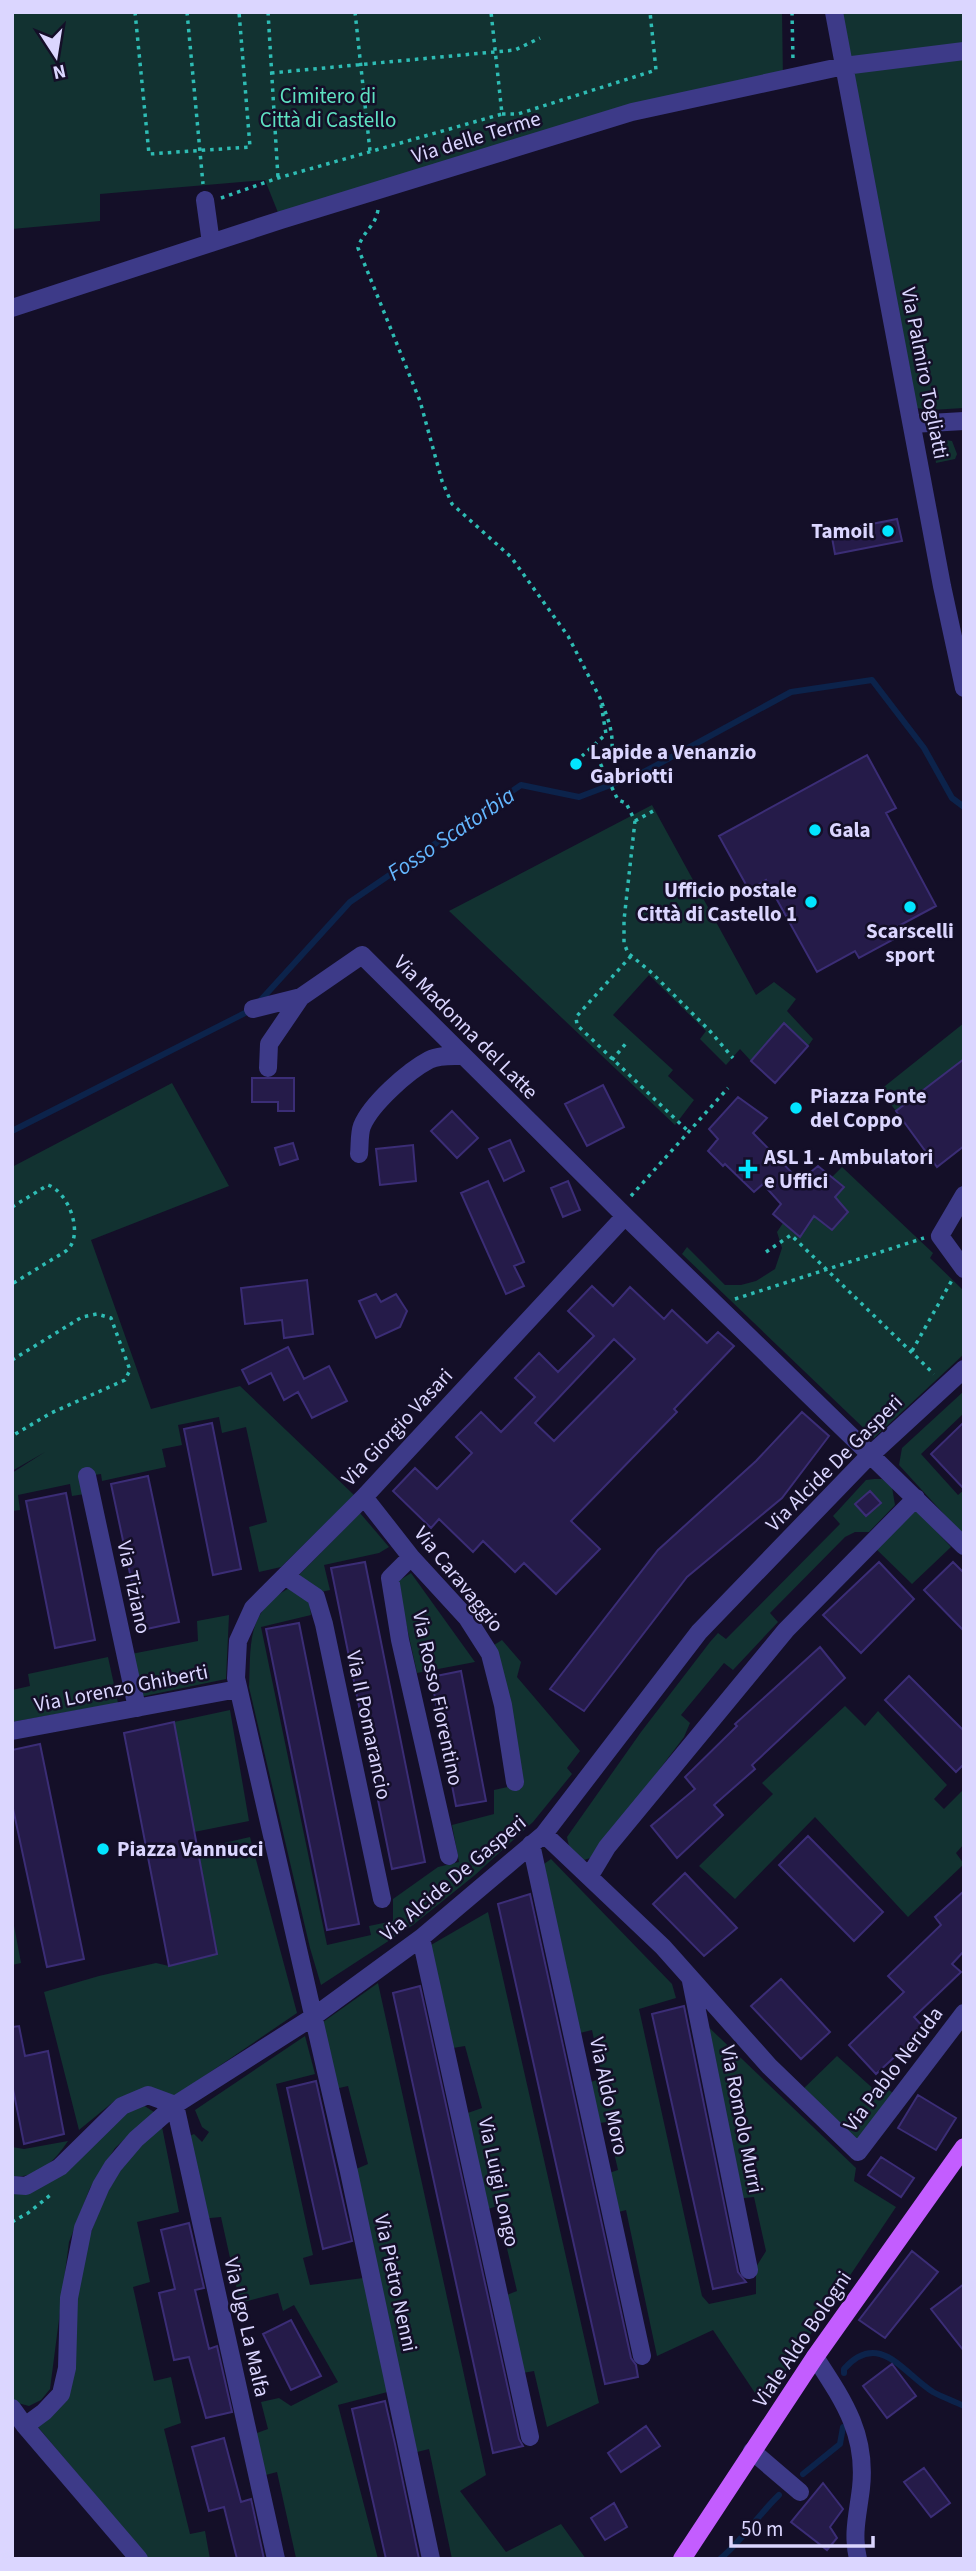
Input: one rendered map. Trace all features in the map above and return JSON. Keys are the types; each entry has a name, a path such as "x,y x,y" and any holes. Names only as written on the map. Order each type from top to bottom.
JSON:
{"main road":[{"name":"Viale Aldo Bologni","path":"681,2559 815,2357 964,2147"}],"street":[{"name":"Via Palmiro Togliatti","path":"834,12 964,688"},
{"name":"Via delle Terme","path":"12,308 211,243 378,200 632,112 844,66 964,51"},
{"path":"205,200 211,243"},
{"path":"912,424 964,421"},
{"name":"Via Madonna del Latte","path":"253,1009 301,997 362,956 625,1216"},
{"path":"268,1068 269,1044 301,997"},
{"path":"359,1154 362,1128 369,1113 402,1079 431,1059 462,1056"},
{"path":"962,1267 940,1236 964,1195"},
{"path":"625,1216 964,1546"},
{"name":"Via Giorgio Vasari","path":"313,2017 238,1689 237,1641 253,1608 364,1497 625,1216"},
{"name":"Via Alcide De Gasperi","path":"25,2426 44,2412 61,2394 67,2368 69,2298 83,2228 101,2186 113,2166 136,2139 175,2105 313,2017 421,1938 538,1839 699,1632 940,1381 964,1370"},
{"name":"Via Tiziano","path":"87,1476 137,1708"},
{"name":"Via Caravaggio","path":"364,1497 411,1557 467,1618 491,1654 503,1705 515,1782"},
{"path":"589,1877 607,1847 786,1630 916,1498"},
{"name":"Via Rosso Fiorentino","path":"411,1557 390,1578 400,1640 449,1856"},
{"name":"Via Il Pomarancio","path":"285,1576 316,1597 382,1899"},
{"name":"Via Lorenzo Ghiberti","path":"12,1731 238,1689"},
{"name":"Via Romolo Murri","path":"538,1839 589,1877 663,1947 769,2066 858,2152"},
{"name":"Via Aldo Moro","path":"538,1839 642,2356"},
{"name":"Via Luigi Longo","path":"421,1938 530,2437"},
{"name":"Via Romolo Murri","path":"691,1978 749,2270"},
{"name":"Via Pablo Neruda","path":"858,2152 964,2013"},
{"name":"Via Pietro Nenni","path":"313,2017 431,2559"},
{"path":"12,2185 26,2186 60,2167 122,2106 148,2095 175,2105"},
{"name":"Via Ugo La Malfa","path":"175,2105 276,2559"},
{"path":"815,2357 849,2409 858,2440 862,2478 853,2532 858,2559"},
{"path":"12,2407 25,2426 139,2559"},
{"path":"752,2451 800,2493"}],"path":[{"path":"135,12 149,154 250,147 239,12"},
{"path":"187,12 205,200 219,199 278,178 502,114 519,114 656,70 650,12"},
{"path":"268,12 278,178"},
{"path":"355,12 370,151"},
{"path":"491,12 502,114"},
{"path":"792,12 794,77"},
{"path":"271,73 515,50 540,38"},
{"path":"367,213 378,200"},
{"path":"378,200 376,222 361,236 358,248 421,401 442,481 452,504 511,556 529,580 568,636 611,725 612,748 603,754 600,764 618,800 626,803 635,821 624,920 625,943 631,956 671,992 733,1058"},
{"path":"582,756 606,734 600,698"},
{"path":"635,821 655,810"},
{"path":"631,956 576,1017 577,1025 689,1132"},
{"path":"612,1060 628,1041"},
{"path":"625,1216 630,1206 626,1201 728,1088"},
{"path":"12,1207 48,1185 57,1188 66,1198 76,1234 74,1245 12,1284"},
{"path":"766,1252 791,1235 940,1381"},
{"path":"718,1306 926,1238"},
{"path":"912,1352 962,1267"},
{"path":"12,1360 82,1317 97,1314 111,1318 130,1370 125,1380 51,1413 12,1436"},
{"path":"940,1381 944,1366"}],"green space":[{"name":"Cimitero di Città di Castello","path":"12,12 782,12 783,80 632,112 281,220 265,180 100,194 100,221 12,229"},
{"path":"834,12 964,12 964,408 931,410 909,407"},
{"path":"941,439 952,441 957,454 955,459 936,463 933,444"},
{"path":"652,805 756,995 774,982 796,999 787,1011 813,1039 808,1046 784,1024 751,1061 740,1049 726,1065 700,1039 706,1031 649,975 613,1015 673,1070 668,1076 694,1100 675,1125 449,911"},
{"path":"964,1023 964,1059 896,1111 880,1090"},
{"path":"172,1083 229,1186 91,1240 151,1409 240,1386 354,1495 281,1567 259,1572 249,1527 267,1522 246,1427 222,1433 219,1417 178,1425 182,1445 162,1449 166,1467 102,1481 101,1474 87,1476 91,1493 72,1496 70,1484 18,1495 20,1510 12,1511 12,1473 45,1452 12,1471 12,1167"},
{"path":"842,1167 933,1253 930,1258 964,1291 964,1354 874,1438 682,1254 687,1247 725,1285 756,1281 775,1269 782,1248 777,1232 783,1223 808,1211 832,1230 848,1212 835,1197 844,1187 832,1177"},
{"path":"964,1391 964,1413 921,1454 958,1495 964,1490 964,1536 899,1465 902,1448"},
{"path":"882,1479 892,1487 895,1505 869,1532 855,1532 845,1537 770,1613 778,1622 733,1670 724,1663 681,1715 690,1723 684,1737 603,1844 590,1858 584,1860 574,1854 567,1837 641,1732 710,1642 718,1633 726,1639 840,1524 833,1516 866,1480"},
{"path":"911,1504 951,1547 912,1584 871,1544"},
{"path":"360,1513 389,1547 379,1553 324,1565 330,1590 321,1592 298,1576"},
{"path":"411,1573 475,1662 417,1673 397,1582"},
{"path":"289,1588 309,1600 311,1615 261,1627 327,1945 371,1935 369,1926 393,1921 393,1899 438,1867 459,1862 452,1825 494,1814 494,1790 522,1784 494,1645 502,1640 521,1662 517,1677 580,1751 567,1768 572,1774 533,1822 475,1875 413,1925 321,1985 249,1687 251,1643 258,1619 275,1597"},
{"path":"229,1615 226,1679 135,1698 126,1655 198,1641 197,1621"},
{"path":"108,1657 118,1703 12,1722 12,1690 30,1686 28,1674"},
{"path":"845,1706 865,1726 878,1711 947,1785 934,1799 944,1809 964,1789 964,1844 956,1853 964,1864 908,1917 815,1817 735,1899 699,1866 773,1794 762,1783"},
{"path":"230,1710 249,1821 194,1832 174,1722"},
{"path":"250,1837 297,2013 175,2096 147,2089 118,2098 79,2130 44,1992 156,1963 169,1966 217,1954 198,1849"},
{"path":"551,1859 672,1984 676,1998 639,2009 702,2296 709,2304 756,2294 756,2267 766,2251 754,2197 735,2199 698,2017 856,2168 854,2181 896,2207 763,2405 713,2330 657,2356 626,2210 611,2214 603,2175 618,2170 607,2122 592,2124 583,2085 602,2078 592,2030 572,2035 537,1869"},
{"path":"488,1912 599,2403 547,2427 534,2371 517,2374 501,2297 517,2291 497,2206 482,2211 462,2115 482,2108 465,2046 447,2049 424,1949"},
{"path":"12,1915 21,1963 12,1965"},
{"path":"378,1983 486,2475 460,2491 506,2552 561,2524 586,2559 452,2559 429,2449 409,2454 395,2390 338,2405 378,2559 295,2559 277,2472 258,2477 248,2436 268,2429 261,2402 279,2398 291,2406 338,2382 294,2305 283,2311 278,2293 240,2303 221,2217 200,2219 182,2139 194,2134 202,2142 209,2132 202,2127 195,2110 305,2036 315,2074 276,2084 313,2255 303,2258 310,2285 371,2277 349,2172 368,2164 348,2086 330,2090 316,2027"},
{"path":"837,2056 878,2093 884,2086 899,2098 858,2152 798,2094"},
{"path":"143,2105 154,2112 115,2148 90,2188 69,2242 50,2389 41,2400 29,2406 14,2402 12,2191 128,2112"},
{"path":"162,2127 179,2212 137,2222 150,2282 133,2287 154,2381 171,2377 181,2423 164,2429 190,2534 205,2531 210,2559 149,2559 37,2426 65,2399 79,2265 103,2200 129,2155"},
{"path":"68,2141 45,2167 30,2174 12,2177 12,2147 24,2149"}],"building":[{"path":"897,519 902,541 835,554 831,532"},
{"path":"867,755 896,808 886,813 936,906 893,929 898,937 859,958 855,951 817,972 766,880 749,890 719,836"},
{"path":"784,1023 808,1046 775,1083 751,1061"},
{"path":"964,1059 964,1146 937,1167 896,1111"},
{"path":"252,1078 294,1078 294,1111 278,1111 278,1102 252,1102"},
{"path":"603,1085 624,1127 587,1146 565,1104"},
{"path":"738,1097 767,1118 753,1133 800,1181 818,1166 844,1187 835,1197 848,1212 832,1230 814,1216 800,1237 773,1214 781,1204 763,1184 754,1192 708,1151 718,1139 709,1129"},
{"path":"452,1111 478,1138 457,1158 431,1131"},
{"path":"510,1140 524,1171 504,1181 489,1149"},
{"path":"293,1143 298,1159 280,1165 275,1148"},
{"path":"413,1145 416,1181 380,1185 376,1149"},
{"path":"488,1181 524,1262 514,1266 524,1286 506,1294 461,1193"},
{"path":"568,1181 580,1210 563,1217 551,1188"},
{"path":"307,1280 313,1334 284,1338 282,1320 245,1324 241,1288"},
{"path":"592,1286 613,1306 630,1287 664,1319 672,1310 707,1343 718,1332 734,1346 674,1409 677,1412 571,1521 600,1549 556,1594 524,1563 515,1572 483,1541 473,1552 439,1519 431,1528 393,1491 415,1468 437,1489 472,1453 456,1437 481,1412 501,1432 535,1397 515,1378 539,1353 558,1372 594,1336 568,1311","holes":["614,1339 635,1359 554,1441 535,1423"]},
{"path":"376,1294 381,1302 396,1294 407,1311 400,1327 376,1338 359,1301"},
{"path":"288,1347 304,1379 329,1366 347,1401 312,1418 298,1392 284,1400 271,1373 249,1384 242,1370"},
{"path":"802,1412 829,1436 782,1498 687,1577 584,1711 550,1689 658,1550 756,1461"},
{"path":"964,1422 964,1489 931,1454"},
{"path":"212,1423 241,1569 213,1575 184,1429"},
{"path":"148,1476 179,1622 142,1630 111,1484"},
{"path":"870,1491 881,1503 866,1516 855,1504"},
{"path":"66,1493 95,1640 55,1648 26,1501"},
{"path":"365,1562 425,1862 392,1869 331,1568"},
{"path":"879,1562 914,1599 861,1653 823,1615"},
{"path":"953,1562 964,1573 964,1631 924,1590"},
{"path":"299,1623 359,1924 327,1930 266,1629"},
{"path":"820,1647 845,1678 752,1765 755,1769 714,1805 723,1815 677,1858 651,1826 695,1789 685,1777 737,1726 735,1724"},
{"path":"461,1671 486,1801 456,1806 431,1677"},
{"path":"909,1676 964,1731 964,1764 956,1772 885,1700"},
{"path":"174,1722 217,1954 169,1966 124,1733"},
{"path":"40,1744 84,1959 47,1967 12,1804 12,1750"},
{"path":"808,1836 883,1912 854,1941 779,1865"},
{"path":"685,1873 737,1928 704,1956 653,1904"},
{"path":"964,1891 964,1951 952,1964 961,1972 914,2017 925,2029 876,2074 849,2045 904,1992 888,1976 941,1925 935,1917"},
{"path":"530,1894 631,2358 636,2365 638,2377 605,2384 498,1904"},
{"path":"781,1979 830,2032 801,2059 751,2006"},
{"path":"420,1986 519,2439 523,2446 493,2453 393,1993"},
{"path":"684,2006 738,2272 746,2282 713,2289 652,2014"},
{"path":"19,2026 25,2056 48,2051 64,2134 24,2144 12,2084 12,2027"},
{"path":"316,2081 352,2241 323,2249 287,2088"},
{"path":"918,2095 956,2118 936,2150 898,2128"},
{"path":"881,2157 914,2178 901,2197 868,2175"},
{"path":"189,2223 204,2288 195,2290 209,2349 217,2346 232,2412 206,2418 189,2357 174,2360 159,2293 175,2289 161,2230"},
{"path":"912,2251 938,2272 885,2338 859,2320"},
{"path":"964,2284 964,2351 931,2309"},
{"path":"291,2320 321,2376 291,2390 263,2334"},
{"path":"892,2364 916,2396 887,2418 863,2386"},
{"path":"385,2401 419,2559 386,2559 352,2409"},
{"path":"646,2426 660,2446 621,2472 608,2453"},
{"path":"224,2438 241,2502 251,2499 264,2559 237,2559 224,2507 209,2511 192,2447"},
{"path":"924,2468 950,2503 931,2517 904,2482"},
{"path":"823,2483 843,2509 830,2527 837,2538 827,2550 791,2522"},
{"path":"614,2503 627,2527 605,2540 591,2518"}],"waterway":[{"name":"Fosso Scatorbia","path":"259,1002 350,902 521,785 579,797 642,773 791,692 872,680 924,748 952,798 964,807"},
{"name":"Fosso Scatorbia","path":"12,1131 251,1010"},
{"path":"844,2373 844,2369 857,2358 869,2353 880,2354 901,2366 933,2392 964,2406"},
{"path":"803,2474 840,2444 843,2427"},
{"path":"720,2559 779,2495"}],"place":[{"name":"Tamoil","path":"888,531"},
{"name":"Lapide a Venanzio Gabriotti","path":"576,764"},
{"name":"Gala","path":"815,830"},
{"name":"Ufficio postale Città di Castello 1","path":"811,902"},
{"name":"Scarscelli sport","path":"910,907"},
{"name":"Piazza Fonte del Coppo","path":"796,1108"},
{"name":"ASL 1 - Ambulatori e Uffici","path":"748,1169"},
{"name":"Piazza Vannucci","path":"103,1849"}]}
